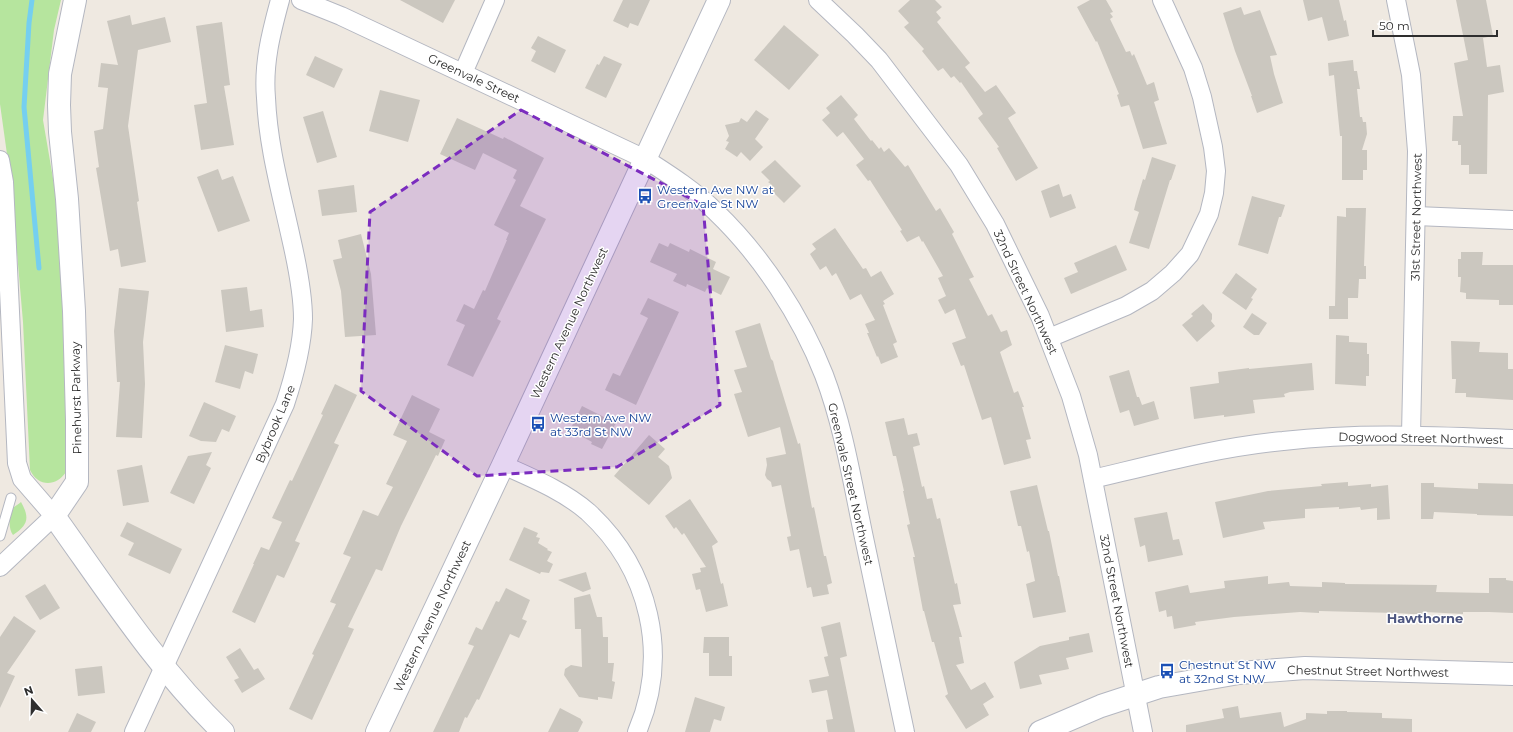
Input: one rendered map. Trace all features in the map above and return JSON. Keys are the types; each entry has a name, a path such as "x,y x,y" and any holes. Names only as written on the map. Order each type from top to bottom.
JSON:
{"street":[{"name":"Pinehurst Parkway","path":"54,516 77,482 74,311 59,104 60,74 75,0"},
{"name":"Bybrook Lane","path":"134,732 285,404 294,376 300,346 303,318 300,289 296,261 269,134 265,97 269,42 280,0"},
{"name":"Greenvale Street","path":"301,0 341,16 645,159"},
{"path":"463,73 495,0"},
{"name":"Western Avenue Northwest","path":"377,732 719,0"},
{"name":"32nd Street Northwest","path":"818,0 855,34 879,60 912,101 959,165 995,224 1040,316 1077,414 1093,480 1143,732"},
{"path":"1049,338 1126,306 1152,291 1173,273 1190,254 1209,214 1214,193 1216,171 1214,147 1193,68 1162,0"},
{"name":"31st Street Northwest","path":"1396,0 1406,49 1414,104 1417,151 1411,435"},
{"name":"Greenvale Street Northwest","path":"645,159 701,198 731,227 776,285 813,350 824,376 844,444 905,732"},
{"path":"0,160 4,182 17,463 22,479 54,516 164,668 197,707 223,732"},
{"path":"1416,216 1513,220"},
{"name":"Dogwood Street Northwest","path":"1093,480 1196,455 1266,443 1344,436 1411,435 1513,439"},
{"path":"503,465 555,490 587,512 602,527 634,575 644,597 648,614 653,657 650,691 643,718 637,732"},
{"path":"0,567 54,516"},
{"name":"Chestnut Street Northwest","path":"1040,732 1079,714 1135,694 1159,687 1239,673 1305,668 1513,674"}],"lane":[{"path":"0,536 11,498"}],"highlighted area":[{"path":"521,110 703,205 720,405 617,467 477,476 361,391 370,212"}],"green space":[{"path":"0,0 61,0 54,30 43,120 55,190 65,321 66,472 57,480 47,483 38,480 33,476 30,470 23,322 11,183 0,104"},
{"path":"21,502 26,512 26,521 22,528 13,535 10,525 11,515 13,508"}],"building":[{"path":"400,0 455,0 443,23"},
{"path":"623,0 650,0 638,26 630,23 628,28 613,21"},
{"path":"910,0 935,0 942,7 936,12 941,18 937,22 970,63 965,67 985,92 996,85 1016,113 1008,118 1038,168 1016,181 997,148 999,147 978,118 983,114 961,82 960,83 954,76 951,78 943,68 938,71 922,51 924,49 904,27 909,23 898,11"},
{"path":"1090,0 1106,0 1113,12 1110,13 1113,17 1110,19 1126,52 1130,51 1132,56 1134,54 1147,85 1154,82 1159,100 1154,102 1167,144 1143,149 1129,105 1121,107 1117,95 1119,94 1097,41 1096,42 1077,7"},
{"path":"1303,0 1339,0 1344,21 1346,20 1349,36 1328,41 1322,17 1308,21"},
{"path":"1456,0 1486,0 1493,36 1483,38 1487,67 1500,65 1504,92 1488,95 1487,174 1469,174 1469,165 1461,165 1461,145 1458,145 1458,141 1452,141 1453,116 1463,116 1454,63 1468,60"},
{"path":"1241,7 1244,15 1260,10 1277,55 1270,56 1283,103 1257,113 1223,13"},
{"path":"130,15 132,25 165,17 171,42 138,50 128,126 146,262 121,267 118,249 110,251 96,168 99,167 94,131 103,129 108,88 98,87 101,63 118,65 107,21"},
{"path":"222,22 230,85 224,86 234,145 201,150 194,105 207,103 196,26"},
{"path":"784,25 819,55 789,90 754,60"},
{"path":"538,36 566,50 555,73 531,61 536,51 531,48"},
{"path":"315,56 343,69 334,88 306,75"},
{"path":"604,56 622,64 606,98 585,88 597,64 599,65"},
{"path":"1353,60 1354,71 1357,71 1360,89 1357,89 1360,117 1362,117 1363,122 1366,122 1367,134 1362,150 1367,150 1367,170 1363,170 1363,180 1342,180 1342,136 1340,136 1334,75 1329,76 1328,63"},
{"path":"380,90 420,100 408,142 369,131"},
{"path":"841,95 858,115 854,119 871,141 872,140 879,149 881,147 884,152 889,148 905,167 908,165 936,211 940,208 954,232 952,234 974,277 969,279 988,316 992,314 1001,332 1007,330 1012,345 1000,352 1014,393 1018,391 1024,407 1022,407 1031,439 1026,440 1031,458 1004,465 991,417 982,420 964,365 961,366 952,343 966,338 955,309 945,314 938,300 946,296 938,278 943,276 919,236 907,242 900,231 902,230 870,180 868,181 856,165 864,159 843,132 837,137 822,120 830,113 826,108"},
{"path":"756,110 769,119 755,139 763,147 750,161 741,152 737,157 725,149 729,142 726,141 729,136 725,125 739,122 741,118 747,122"},
{"path":"323,111 337,157 317,163 303,117"},
{"path":"457,118 503,139 504,137 544,158 520,206 546,219 497,319 501,321 473,377 447,365 465,325 456,321 464,304 474,309 483,290 485,291 507,240 509,233 494,225 516,180 513,178 517,170 483,153 475,170 440,154"},
{"path":"1152,157 1176,165 1149,249 1129,243 1139,212 1134,210 1136,202"},
{"path":"775,160 801,186 784,203 769,188 772,185 768,182 770,181 761,172"},
{"path":"218,169 222,180 233,176 250,221 218,232 197,177"},
{"path":"1059,184 1063,197 1071,194 1076,208 1050,218 1041,191"},
{"path":"354,185 357,212 322,216 318,190"},
{"path":"1252,196 1285,205 1281,217 1279,217 1268,254 1238,245"},
{"path":"1346,208 1366,208 1364,266 1366,266 1366,279 1359,279 1358,298 1348,298 1348,319 1329,319 1329,306 1335,306 1337,216 1346,217"},
{"path":"835,228 863,269 866,268 871,277 881,271 894,294 883,301 885,304 883,305 897,342 893,344 898,357 881,364 867,333 869,333 865,324 875,320 861,294 850,300 836,273 832,276 826,266 820,270 810,254 816,249 812,244"},
{"path":"361,234 371,274 376,335 345,337 341,291 333,260 342,258 338,240"},
{"path":"659,243 668,247 670,243 689,252 690,249 716,262 713,269 730,277 721,295 707,288 705,292 687,284 686,287 673,281 677,274 650,262"},
{"path":"1116,245 1127,270 1071,294 1064,278 1078,272 1074,263"},
{"path":"1461,252 1483,252 1482,265 1513,265 1513,305 1499,305 1499,300 1466,299 1466,293 1460,292 1461,277 1458,277 1458,259 1461,259"},
{"path":"1236,273 1257,289 1246,310 1222,293"},
{"path":"247,287 250,311 262,309 264,327 226,332 221,290"},
{"path":"119,288 149,291 143,342 145,384 142,438 116,437 120,382 117,382 114,331"},
{"path":"648,298 679,312 636,405 605,390 613,373 620,376 648,318 640,314"},
{"path":"1203,304 1212,314 1211,321 1215,326 1197,342 1182,325 1193,316 1191,314"},
{"path":"1252,313 1267,323 1259,335 1254,335 1243,327"},
{"path":"760,323 798,444 800,443 812,508 814,507 824,556 826,556 832,583 827,585 829,594 813,597 811,587 807,588 799,549 790,551 787,537 791,536 781,485 772,487 771,482 765,475 767,465 766,458 786,454 780,427 748,437 734,394 742,392 734,370 747,367 735,331"},
{"path":"1336,335 1349,336 1349,342 1367,343 1367,354 1369,354 1369,376 1366,376 1366,386 1335,384"},
{"path":"1451,341 1480,342 1479,352 1508,353 1508,369 1513,369 1513,400 1466,397 1466,393 1455,393 1456,379 1452,379"},
{"path":"225,345 258,354 253,374 245,371 240,389 215,382"},
{"path":"1312,363 1314,390 1290,392 1284,394 1285,397 1253,400 1255,413 1194,419 1190,387 1219,383 1218,372"},
{"path":"1129,370 1137,397 1139,397 1142,405 1154,401 1159,419 1134,426 1129,410 1120,413 1109,376"},
{"path":"335,384 357,395 334,443 339,445 295,541 300,543 284,578 277,575 255,623 232,612 261,547 269,550 282,522 272,518 290,480 292,481 323,415 321,414"},
{"path":"412,395 440,409 429,432 445,440 401,526 382,571 376,569 348,627 354,629 312,720 289,709 314,655 312,654 336,604 330,602 351,557 343,554 363,510 378,516 393,487 386,484 407,441 393,435"},
{"path":"204,402 236,416 229,432 222,429 216,442 201,441 189,436"},
{"path":"582,406 616,423 602,449 591,444 592,442 570,430"},
{"path":"904,418 908,435 917,433 920,445 913,447 922,487 924,486 927,499 932,498 937,519 940,518 955,584 957,583 961,604 953,605 962,637 959,637 964,663 956,665 971,690 985,682 994,697 983,704 989,715 966,729 945,696 948,694 934,642 932,642 923,611 913,557 915,557 907,525 910,524 904,491 896,456 893,456 885,422"},
{"path":"649,435 665,449 658,457 669,466 672,478 649,505 614,476"},
{"path":"212,452 206,465 211,468 194,504 170,493 188,456"},
{"path":"142,465 149,502 123,506 117,470"},
{"path":"1348,482 1348,486 1371,484 1371,487 1388,485 1390,519 1377,520 1377,508 1361,510 1360,507 1339,509 1339,507 1305,509 1305,518 1263,522 1265,529 1223,538 1215,502 1268,491"},
{"path":"1421,483 1434,483 1434,487 1478,489 1478,483 1513,484 1513,516 1434,512 1433,519 1421,519"},
{"path":"1037,485 1049,531 1066,612 1033,618 1026,584 1035,581 1029,551 1027,552 1021,526 1018,526 1010,491"},
{"path":"690,499 718,542 712,546 728,606 706,612 700,589 696,590 692,574 701,572 700,568 706,567 684,533 682,535 676,527 674,529 665,516"},
{"path":"1167,512 1173,540 1179,539 1183,555 1148,562 1145,545 1140,547 1134,518"},
{"path":"127,522 182,549 170,574 128,555 134,543 120,536"},
{"path":"524,527 538,533 536,537 540,538 538,543 552,552 547,561 553,564 549,573 541,572 540,574 509,560"},
{"path":"586,572 591,589 583,592 558,580"},
{"path":"1268,576 1268,584 1289,582 1290,586 1322,587 1322,582 1345,584 1437,585 1436,592 1489,593 1489,578 1506,578 1506,580 1513,581 1513,613 1463,612 1463,614 1426,612 1426,614 1411,614 1319,611 1319,613 1300,612 1234,617 1195,622 1196,625 1174,629 1172,616 1167,617 1166,610 1159,612 1155,592 1188,585 1190,593 1225,588 1224,581"},
{"path":"45,584 60,608 40,620 25,596"},
{"path":"506,588 530,600 522,619 527,621 519,638 510,634 479,700 477,699 467,718 465,717 459,732 433,732 474,646 468,644 476,627 482,630 496,601 499,602"},
{"path":"590,594 597,617 602,617 603,637 608,637 608,663 614,663 612,681 615,682 612,699 598,697 598,700 579,697 564,675 565,669 571,665 582,667 581,629 575,629 574,598"},
{"path":"14,616 36,631 7,673 15,676 0,708 0,637"},
{"path":"840,622 847,656 840,658 855,732 828,732 826,720 833,719 827,690 812,693 809,680 829,676 824,657 828,656 821,627"},
{"path":"1089,633 1093,652 1066,658 1069,669 1039,675 1042,684 1020,689 1014,662 1040,646 1069,640 1069,637"},
{"path":"704,637 729,637 729,656 732,656 732,676 709,676 709,653 703,653"},
{"path":"240,648 254,670 258,668 265,679 242,693 234,680 239,678 226,657"},
{"path":"102,666 105,693 78,696 75,669"},
{"path":"695,697 725,707 721,721 714,719 710,732 685,732"},
{"path":"1238,706 1240,718 1281,712 1284,727 1306,719 1306,713 1327,714 1327,711 1347,711 1382,713 1382,718 1412,719 1412,732 1186,732 1186,725 1224,718 1222,709"},
{"path":"560,708 581,719 583,722 578,732 548,732"},
{"path":"77,713 96,722 91,732 68,732"}],"waterway":[{"path":"32,0 29,23 24,107 39,268"}],"place":[{"name":"Western Ave NW at Greenvale St NW","path":"645,196"},
{"name":"Western Ave NW at 33rd St NW","path":"538,424"},
{"name":"Chestnut St NW at 32nd St NW","path":"1167,671"}],"district":[{"name":"Hawthorne","path":"1425,618"}]}
